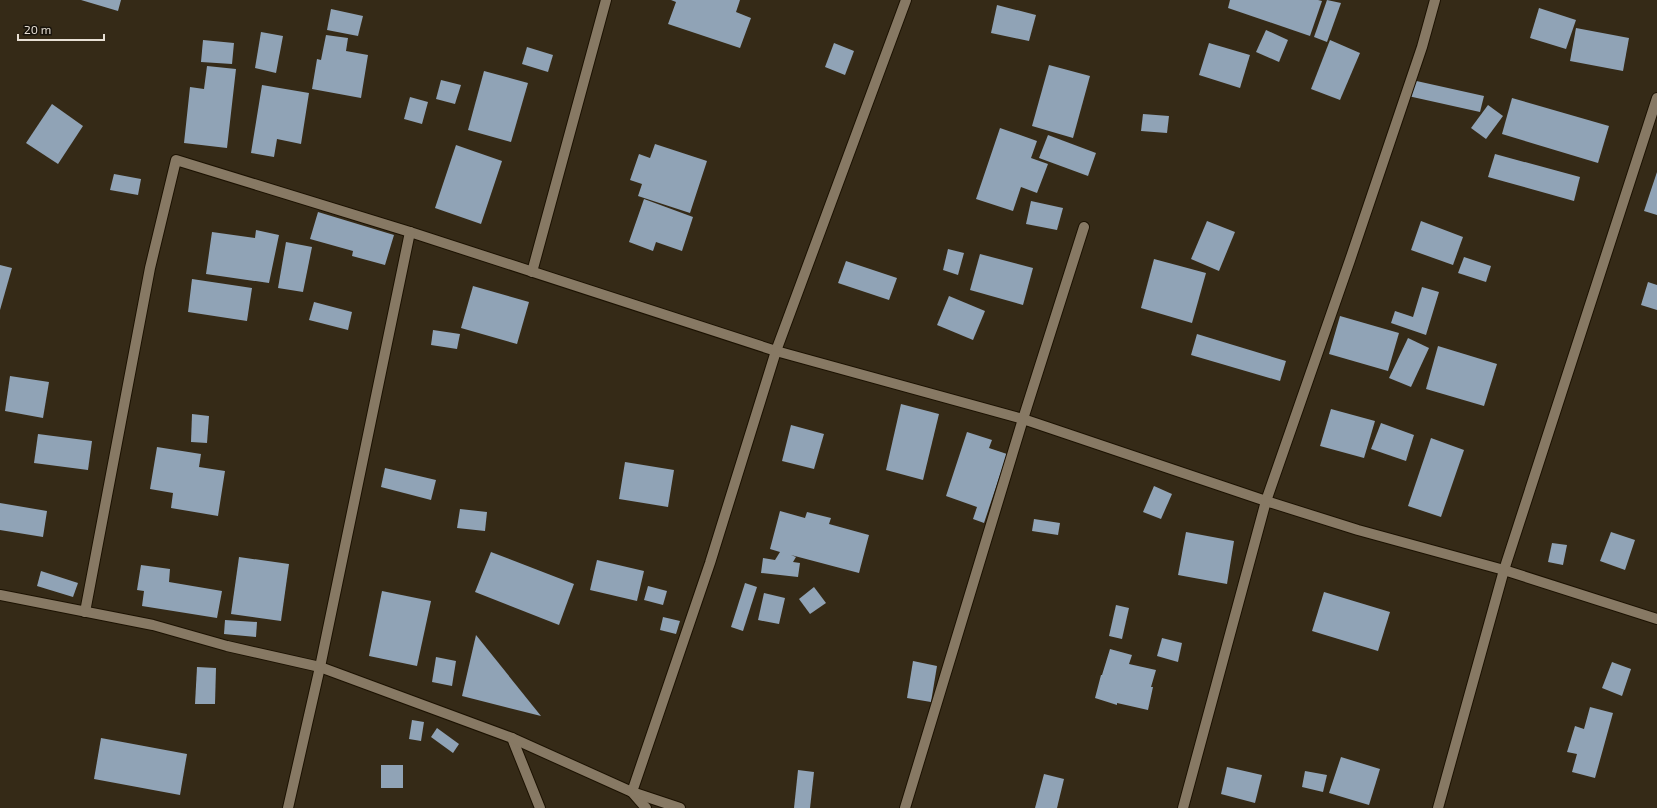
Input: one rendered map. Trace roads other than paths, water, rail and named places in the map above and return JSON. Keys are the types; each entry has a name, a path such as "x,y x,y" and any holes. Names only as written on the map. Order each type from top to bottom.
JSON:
{"street":[{"path":"532,272 606,0"},
{"path":"632,792 710,563 776,351 906,0"},
{"path":"1183,808 1266,502 1422,47 1436,0"},
{"path":"1438,808 1504,570 1657,98"},
{"path":"85,612 150,268 176,160 410,232 776,351 1023,419 1266,502 1366,532 1504,570 1657,618"},
{"path":"905,808 1023,419 1084,227"},
{"path":"288,808 320,668 410,232"},
{"path":"0,595 153,626 227,646 320,668 512,738 632,792 680,808"},
{"path":"512,738 540,808"},
{"path":"632,792 646,808"}]}
